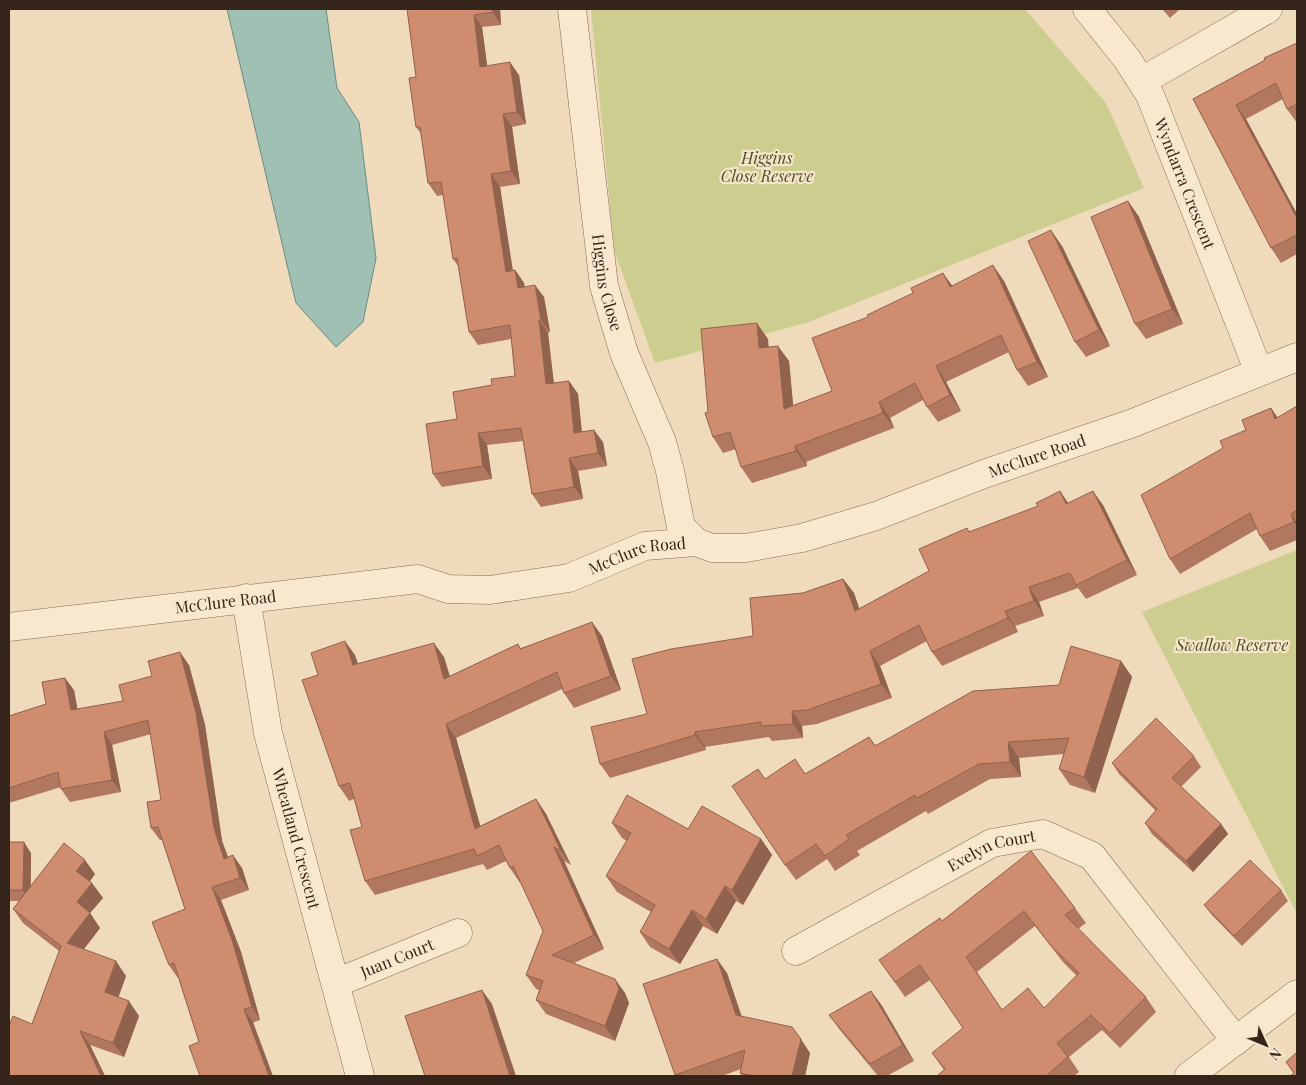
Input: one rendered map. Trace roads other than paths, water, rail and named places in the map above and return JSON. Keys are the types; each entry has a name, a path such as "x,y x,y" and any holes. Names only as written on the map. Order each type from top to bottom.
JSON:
{"street":[{"name":"Higgins Close","path":"572,9 604,286 624,353 662,442 681,527 696,542"},
{"name":"Wyndarra Crescent","path":"1087,9 1128,59 1142,81 1260,372"},
{"path":"1142,81 1268,9"},
{"name":"McClure Road","path":"9,627 418,579 454,590 490,590 569,578 645,546 696,542 712,548 746,548 802,538 876,516 984,474 1133,424 1297,357"},
{"name":"Wheatland Crescent","path":"246,598 268,733 360,1076"},
{"name":"Evelyn Court","path":"796,951 992,843 1043,834 1092,856 1236,1041"},
{"name":"Juan Court","path":"336,983 458,933"},
{"path":"1189,1076 1297,994"}],"park label":[{"name":"Higgins Close Reserve","path":"767,167"},
{"name":"Swallow Reserve","path":"1232,645"}]}
